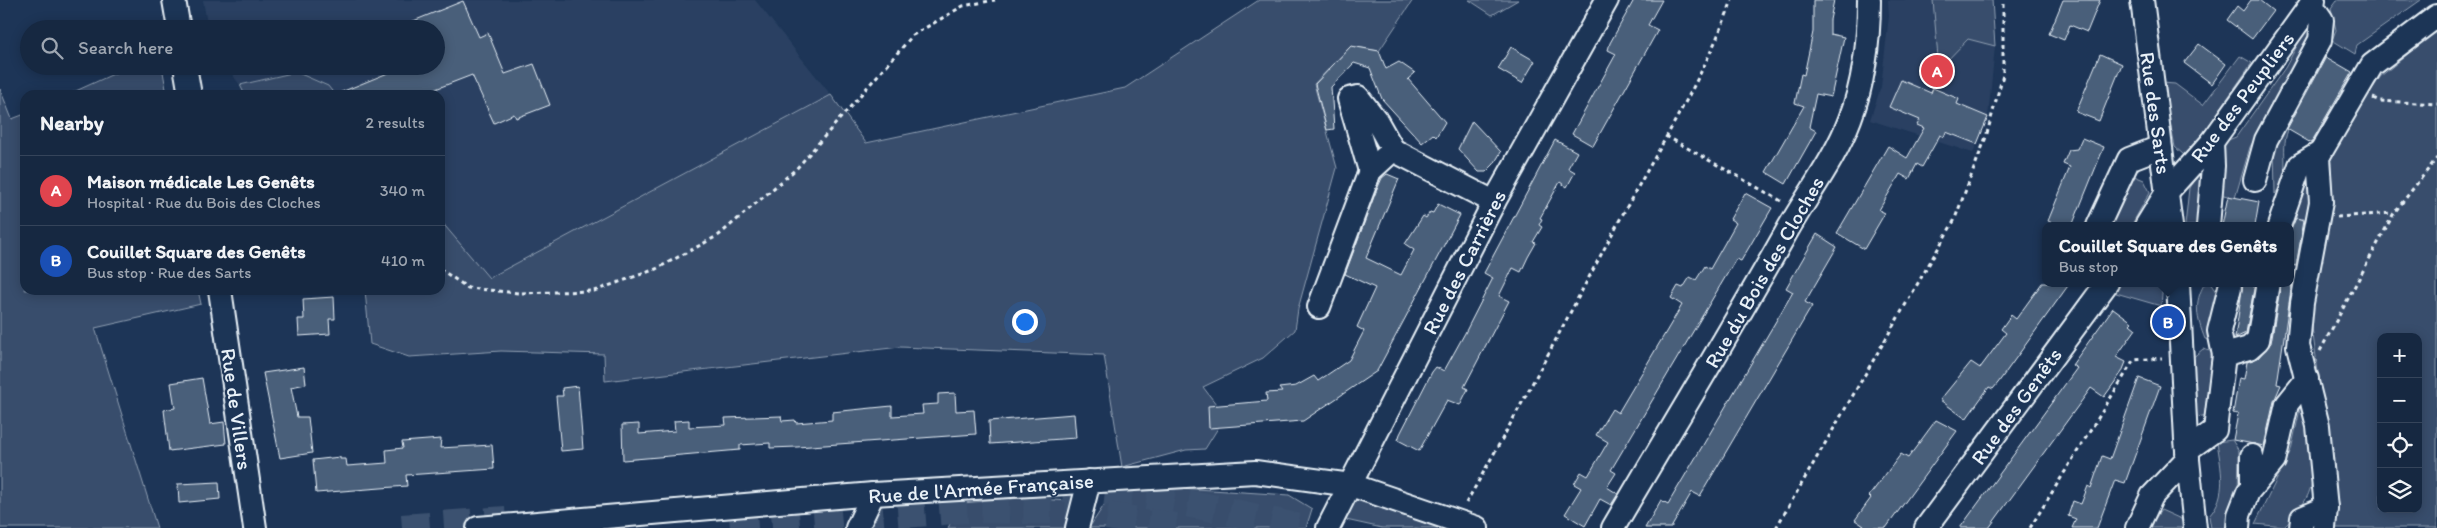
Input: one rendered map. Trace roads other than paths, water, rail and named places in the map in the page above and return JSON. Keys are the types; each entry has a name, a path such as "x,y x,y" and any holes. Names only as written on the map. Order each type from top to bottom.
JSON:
{"street":[{"path":"174,0 177,20"},
{"name":"Rue des Carrières","path":"1328,528 1494,202 1607,0"},
{"name":"Rue du Bois des Cloches","path":"1613,528 1752,294 1799,210 1834,155 1850,119 1867,62 1869,0"},
{"name":"Rue des Sarts","path":"2142,0 2171,222"},
{"path":"2255,180 2266,140 2320,40 2322,20 2312,2"},
{"name":"Rue des Peupliers","path":"2167,192 2212,142 2312,2"},
{"path":"2301,528 2302,518 2325,518 2318,426 2298,346 2302,303 2321,202 2318,157 2372,65 2437,16"},
{"path":"187,75 189,90"},
{"path":"1370,171 1348,99 1358,97 1376,120 1393,150 1494,202"},
{"path":"2208,222 2212,142"},
{"path":"2100,222 2129,159 2160,147"},
{"path":"1318,307 1370,171 1393,150"},
{"path":"2280,222 2300,165 2320,153"},
{"path":"2148,222 2167,192"},
{"name":"Rue des Genêts","path":"1926,528 2104,287"},
{"path":"2181,287 2188,454 2195,528"},
{"path":"2137,528 2152,496 2188,454 2215,430 2224,355 2218,331 2230,287"},
{"path":"2224,355 2249,348 2258,340 2267,287"},
{"name":"Rue de Villers","path":"221,295 255,528"},
{"path":"2238,528 2239,515 2252,486 2274,462 2287,404 2307,379"},
{"path":"2252,456 2252,486"},
{"name":"Rue de l'Armée Française","path":"478,528 626,521 873,494 1254,472 1351,485 1467,524"},
{"path":"1077,528 1089,481"},
{"path":"857,528 873,494"}],"tunnel":[{"path":"1063,488 1123,493 1182,502 1300,528"},
{"path":"730,528 968,509 1074,511 1183,528"},
{"path":"402,528 506,520"}],"place":[{"name":"Maison médicale Les Genêts","path":"1937,71"},
{"name":"Couillet Square des Genêts","path":"2168,322"}]}
